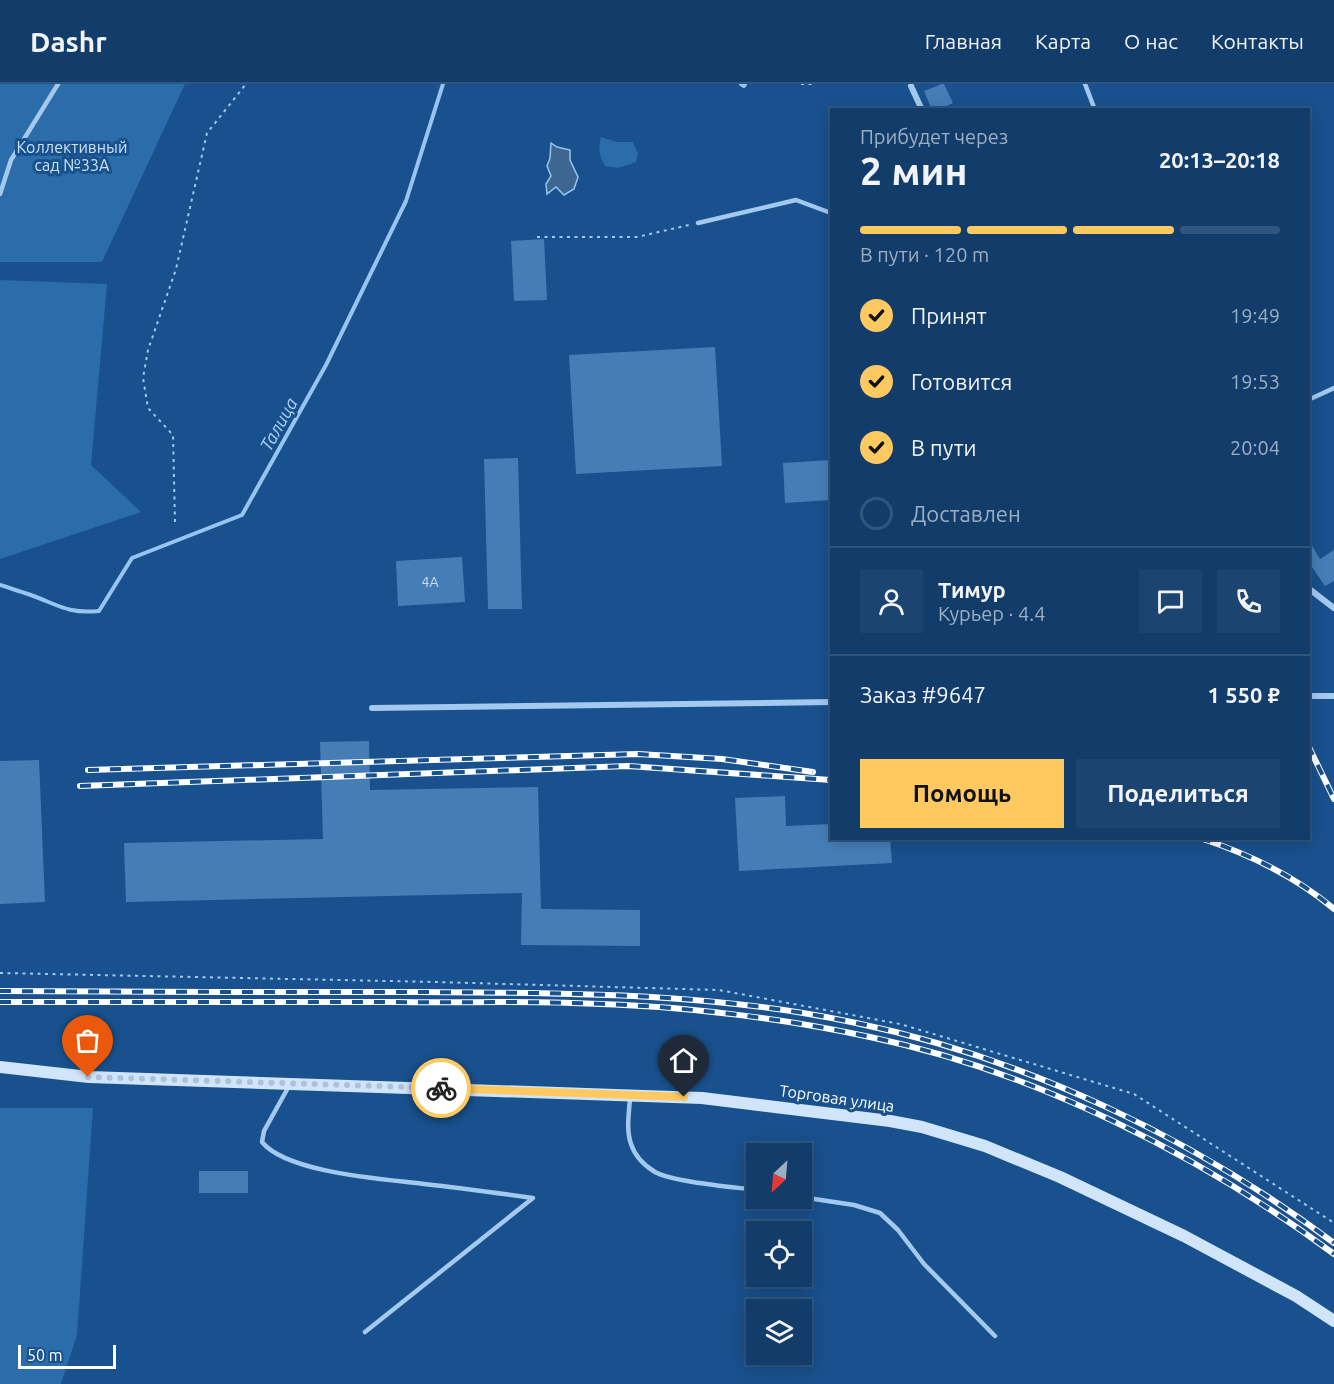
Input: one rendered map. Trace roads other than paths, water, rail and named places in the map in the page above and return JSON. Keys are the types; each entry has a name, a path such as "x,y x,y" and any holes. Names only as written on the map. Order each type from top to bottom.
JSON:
{"street":[{"path":"911,86 921,108"},
{"path":"1310,590 1334,608"},
{"path":"1310,696 1334,696"},
{"path":"372,708 830,702"},
{"name":"Торговая улица","path":"0,1067 88,1077 630,1094 713,1099 855,1116 922,1127 986,1146 1060,1177 1184,1236 1296,1296 1334,1321"}],"lane":[{"path":"0,194 11,160 58,84"},
{"path":"1085,84 1094,108"},
{"path":"698,223 796,200 830,213"},
{"path":"1310,399 1334,388"},
{"path":"291,1084 264,1131 262,1142 268,1150 285,1158 338,1173 533,1198 365,1332"},
{"path":"630,1094 628,1131 637,1156 646,1165 657,1173 672,1177 746,1188"},
{"path":"812,1199 854,1205 880,1214 898,1230 924,1264 995,1335"}],"waterway":[{"name":"Талица","path":"0,585 70,610 99,611 132,558 242,515 326,365 406,201 443,84"},
{"name":"Талица","path":"741,84 744,86 745,84"}],"railway":[{"path":"1310,749 1334,799"},
{"path":"88,770 638,754 722,759 813,772"},
{"path":"80,786 628,766 830,780"},
{"path":"1206,840 1271,867 1304,886 1334,909"},
{"path":"0,991 419,992 638,996 747,1005 856,1023 920,1038 983,1058 1107,1107 1225,1170 1281,1205 1334,1243"},
{"path":"0,1002 609,1004 684,1009 796,1023 932,1052 993,1071 1054,1094 1172,1151 1228,1183 1334,1254"}],"park label":[{"name":"Коллективный сад №33А","path":"72,156"}]}
